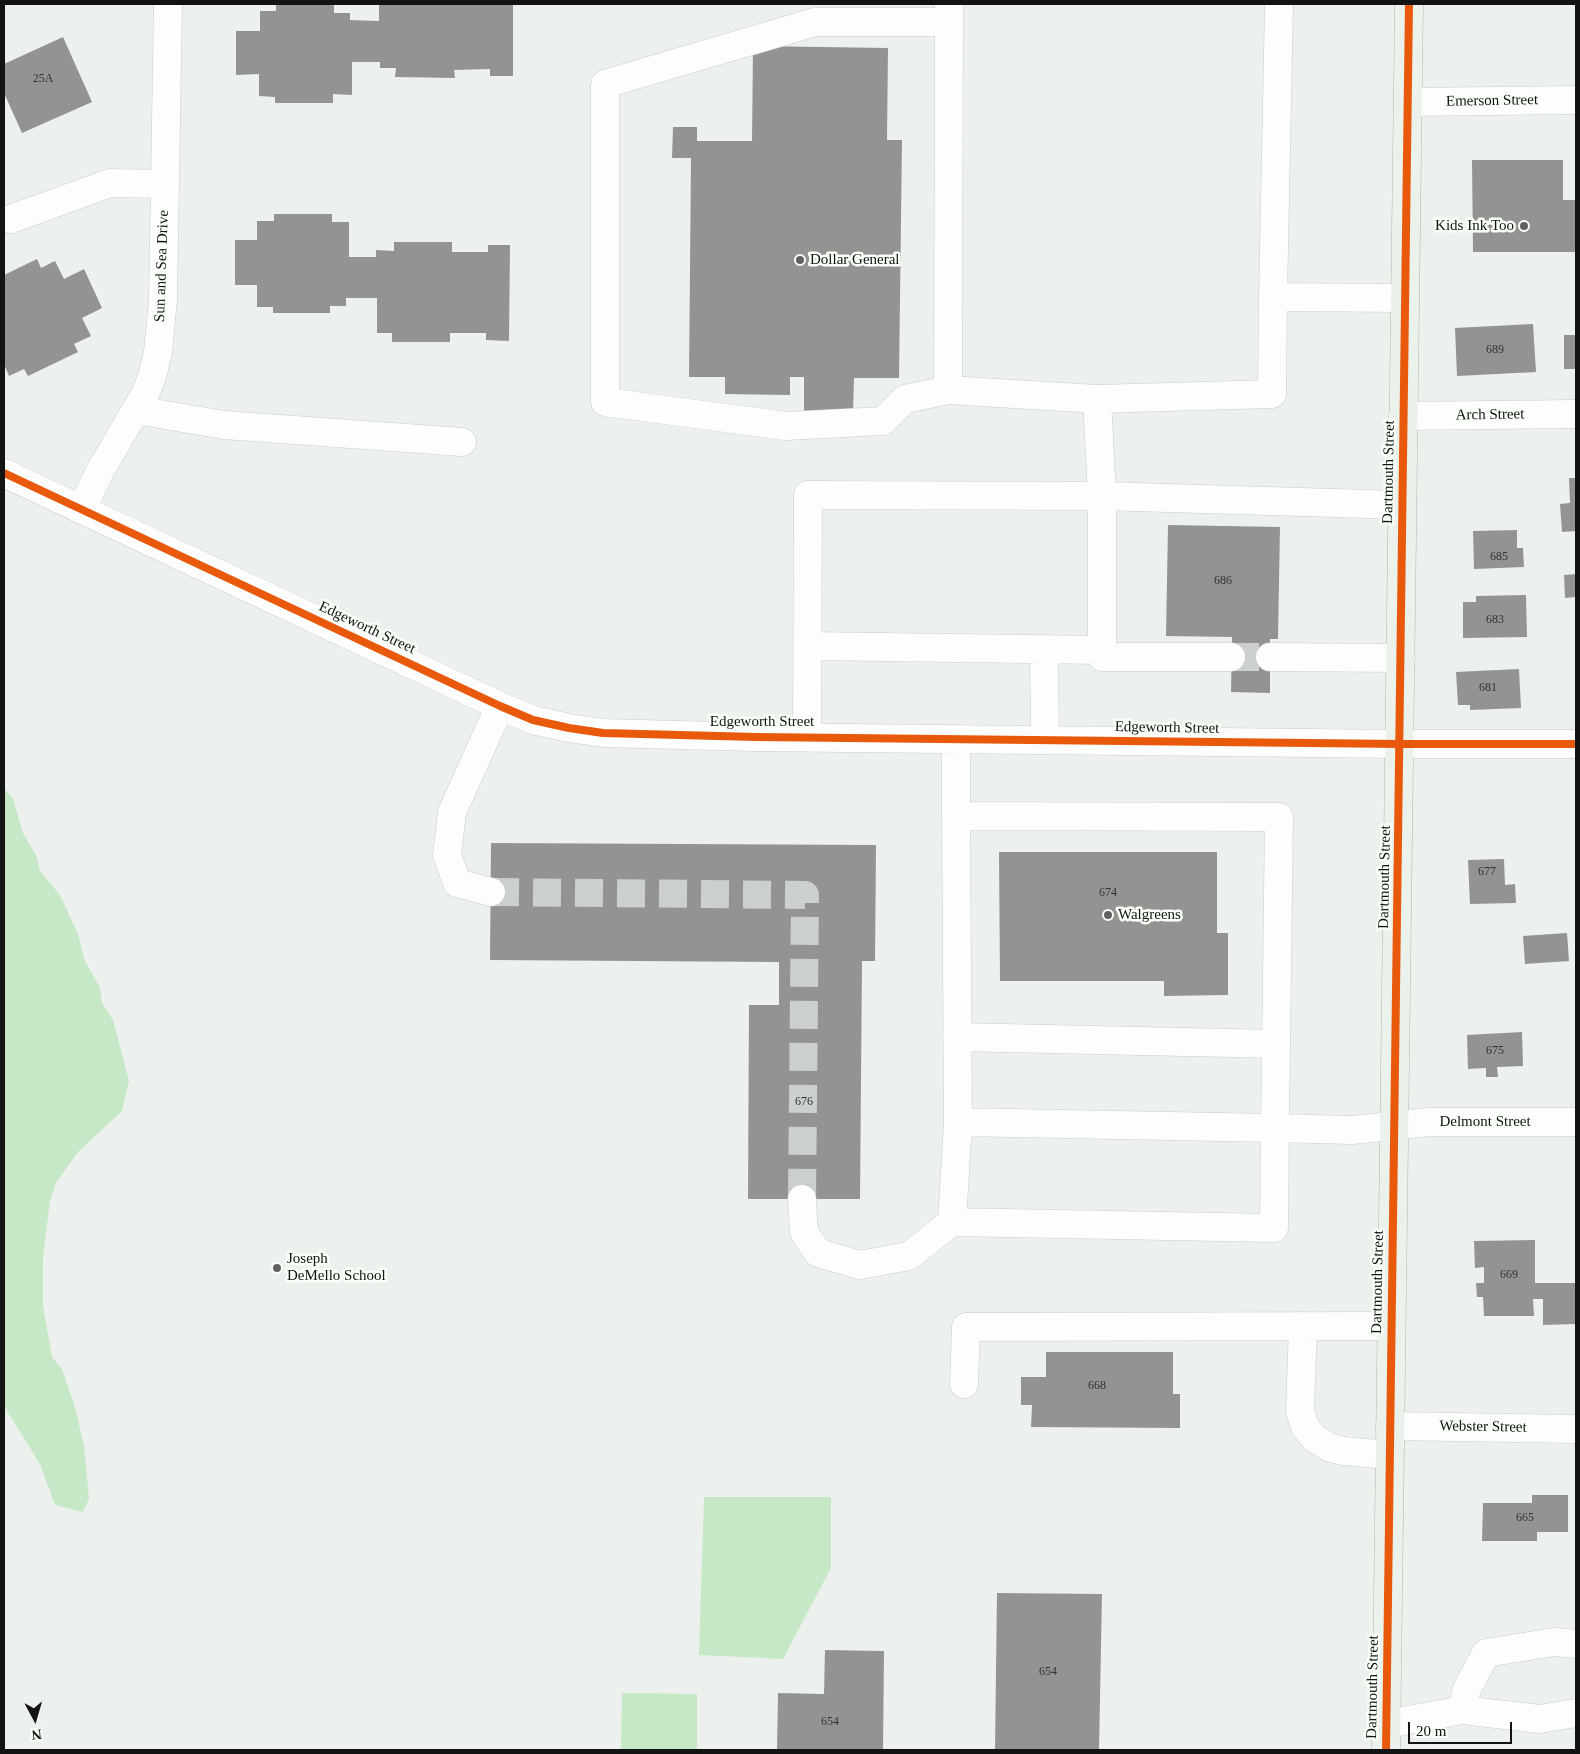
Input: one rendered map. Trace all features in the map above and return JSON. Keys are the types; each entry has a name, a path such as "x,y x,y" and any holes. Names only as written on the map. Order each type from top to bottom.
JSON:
{"main road":[{"name":"Dartmouth Street","path":"1386,1737 1409,4"}],"street":[{"name":"Sun and Sea Drive","path":"81,510 100,471 136,410 152,377 158,352 163,300 168,4"},
{"path":"948,390 949,13 815,22 605,84 604,402 786,426 883,421 905,399 948,390 1097,399 1272,394 1279,4"},
{"name":"Emerson Street","path":"1408,102 1576,100"},
{"path":"11,219 110,183 165,184"},
{"path":"1274,297 1404,298"},
{"path":"1097,399 1102,496 1102,654"},
{"path":"136,410 224,425 462,442"},
{"name":"Arch Street","path":"1403,416 1576,414"},
{"name":"Edgeworth Street","path":"4,474 500,706 533,720 569,728 603,733 1045,740 1576,744"},
{"path":"807,736 808,495 1102,496 1402,505"},
{"path":"808,646 1044,650 1102,654 1231,657"},
{"path":"1044,650 1045,740"},
{"path":"1270,657 1401,658"},
{"path":"491,892 457,883 447,855 452,812 500,706"},
{"path":"952,1222 958,1122 957,1037 964,816 956,738"},
{"path":"802,1199 804,1232 818,1253 860,1265 909,1256 952,1222 1274,1228 1279,817 964,816"},
{"path":"957,1037 1276,1044"},
{"name":"Delmont Street","path":"958,1122 1352,1130 1395,1124 1430,1122 1576,1122"},
{"path":"1303,1326 1300,1412 1305,1427 1315,1439 1331,1448 1389,1455"},
{"path":"964,1384 966,1327 1391,1326"},
{"name":"Webster Street","path":"1390,1426 1576,1429"},
{"path":"1463,1710 1466,1691 1486,1654 1554,1642 1576,1644"},
{"path":"1386,1737 1463,1710 1539,1719 1576,1713"}],"green space":[{"path":"4,781 5,789 13,799 23,833 36,855 40,871 60,895 78,934 84,959 100,988 102,1003 113,1020 129,1081 122,1111 78,1152 56,1183 50,1201 43,1258 43,1306 52,1357 62,1369 75,1407 84,1446 89,1499 83,1512 55,1505 40,1464 4,1406"},
{"path":"704,1497 831,1497 831,1568 783,1659 699,1655"},
{"path":"622,1693 697,1694 697,1750 621,1750"}],"building":[{"path":"276,4 334,4 334,13 350,13 350,20 379,21 379,4 513,4 513,76 490,76 490,69 454,70 455,78 395,77 396,68 380,68 380,62 352,62 352,95 333,94 333,103 275,103 275,97 259,96 259,74 236,75 236,31 260,31 260,11 276,11"},
{"path":"63,37 92,102 22,133 4,93 4,64"},
{"path":"753,46 888,48 887,140 902,140 899,378 854,378 853,412 804,412 804,377 790,377 790,395 725,394 725,377 689,377 691,158 672,158 673,127 697,127 697,141 752,141"},
{"name":"Kids Ink Too","path":"1472,160 1563,160 1563,200 1576,200 1576,252 1473,252"},
{"path":"274,214 332,214 332,222 349,222 349,257 376,257 376,250 394,251 394,242 452,242 452,252 488,252 488,245 510,245 509,341 486,340 486,333 450,333 450,342 392,342 392,333 377,333 377,298 346,298 346,306 330,306 330,313 273,313 273,307 257,307 257,285 235,285 235,240 257,240 257,221 274,221"},
{"path":"37,259 41,268 55,261 64,279 84,269 102,308 82,318 91,336 74,344 78,352 28,376 24,369 9,376 4,364 4,275"},
{"path":"1533,324 1536,372 1457,376 1455,328"},
{"path":"1564,335 1576,335 1576,369 1564,369"},
{"path":"1569,478 1576,478 1576,531 1562,532 1560,504 1570,503"},
{"path":"1168,525 1280,527 1278,639 1270,639 1270,693 1231,692 1232,637 1166,636"},
{"path":"1517,530 1517,548 1523,548 1524,567 1474,569 1473,531"},
{"path":"1576,574 1576,597 1565,598 1564,575"},
{"path":"1526,595 1527,637 1463,638 1463,602 1476,602 1476,596"},
{"path":"1519,669 1521,708 1470,710 1470,705 1458,705 1456,672"},
{"path":"491,843 876,845 875,961 862,961 860,1199 748,1199 749,1005 779,1005 779,962 490,960"},
{"path":"999,852 1217,852 1217,933 1228,933 1228,995 1164,996 1164,981 1000,981"},
{"path":"1504,859 1505,885 1515,884 1516,903 1470,904 1468,860"},
{"path":"1567,933 1569,961 1525,964 1523,936"},
{"path":"1522,1032 1523,1066 1497,1067 1498,1077 1486,1077 1486,1068 1468,1069 1467,1035"},
{"path":"1535,1240 1535,1283 1576,1283 1576,1324 1543,1325 1543,1299 1533,1299 1534,1316 1484,1316 1483,1297 1477,1297 1476,1283 1484,1283 1484,1267 1475,1268 1474,1241"},
{"path":"1046,1352 1173,1352 1173,1394 1180,1394 1180,1428 1031,1427 1032,1405 1021,1405 1021,1377 1046,1377"},
{"path":"1532,1495 1568,1495 1568,1532 1537,1532 1537,1541 1482,1541 1483,1503 1532,1503"},
{"path":"997,1593 1102,1594 1099,1750 995,1750"},
{"path":"825,1650 884,1651 883,1750 777,1750 778,1693 824,1694"}],"tunnel":[{"path":"1231,657 1270,657"},
{"path":"491,892 805,895 802,1199"}],"cycle path":[{"path":"1386,1750 1409,4"},
{"path":"4,473 500,706 533,720 569,728 603,733 756,737 1400,744 1576,744"}],"place":[{"name":"Kids Ink Too","path":"1524,226"},
{"name":"Dollar General","path":"800,260"},
{"name":"Walgreens","path":"1108,915"},
{"name":"Joseph DeMello School","path":"277,1268"}]}
